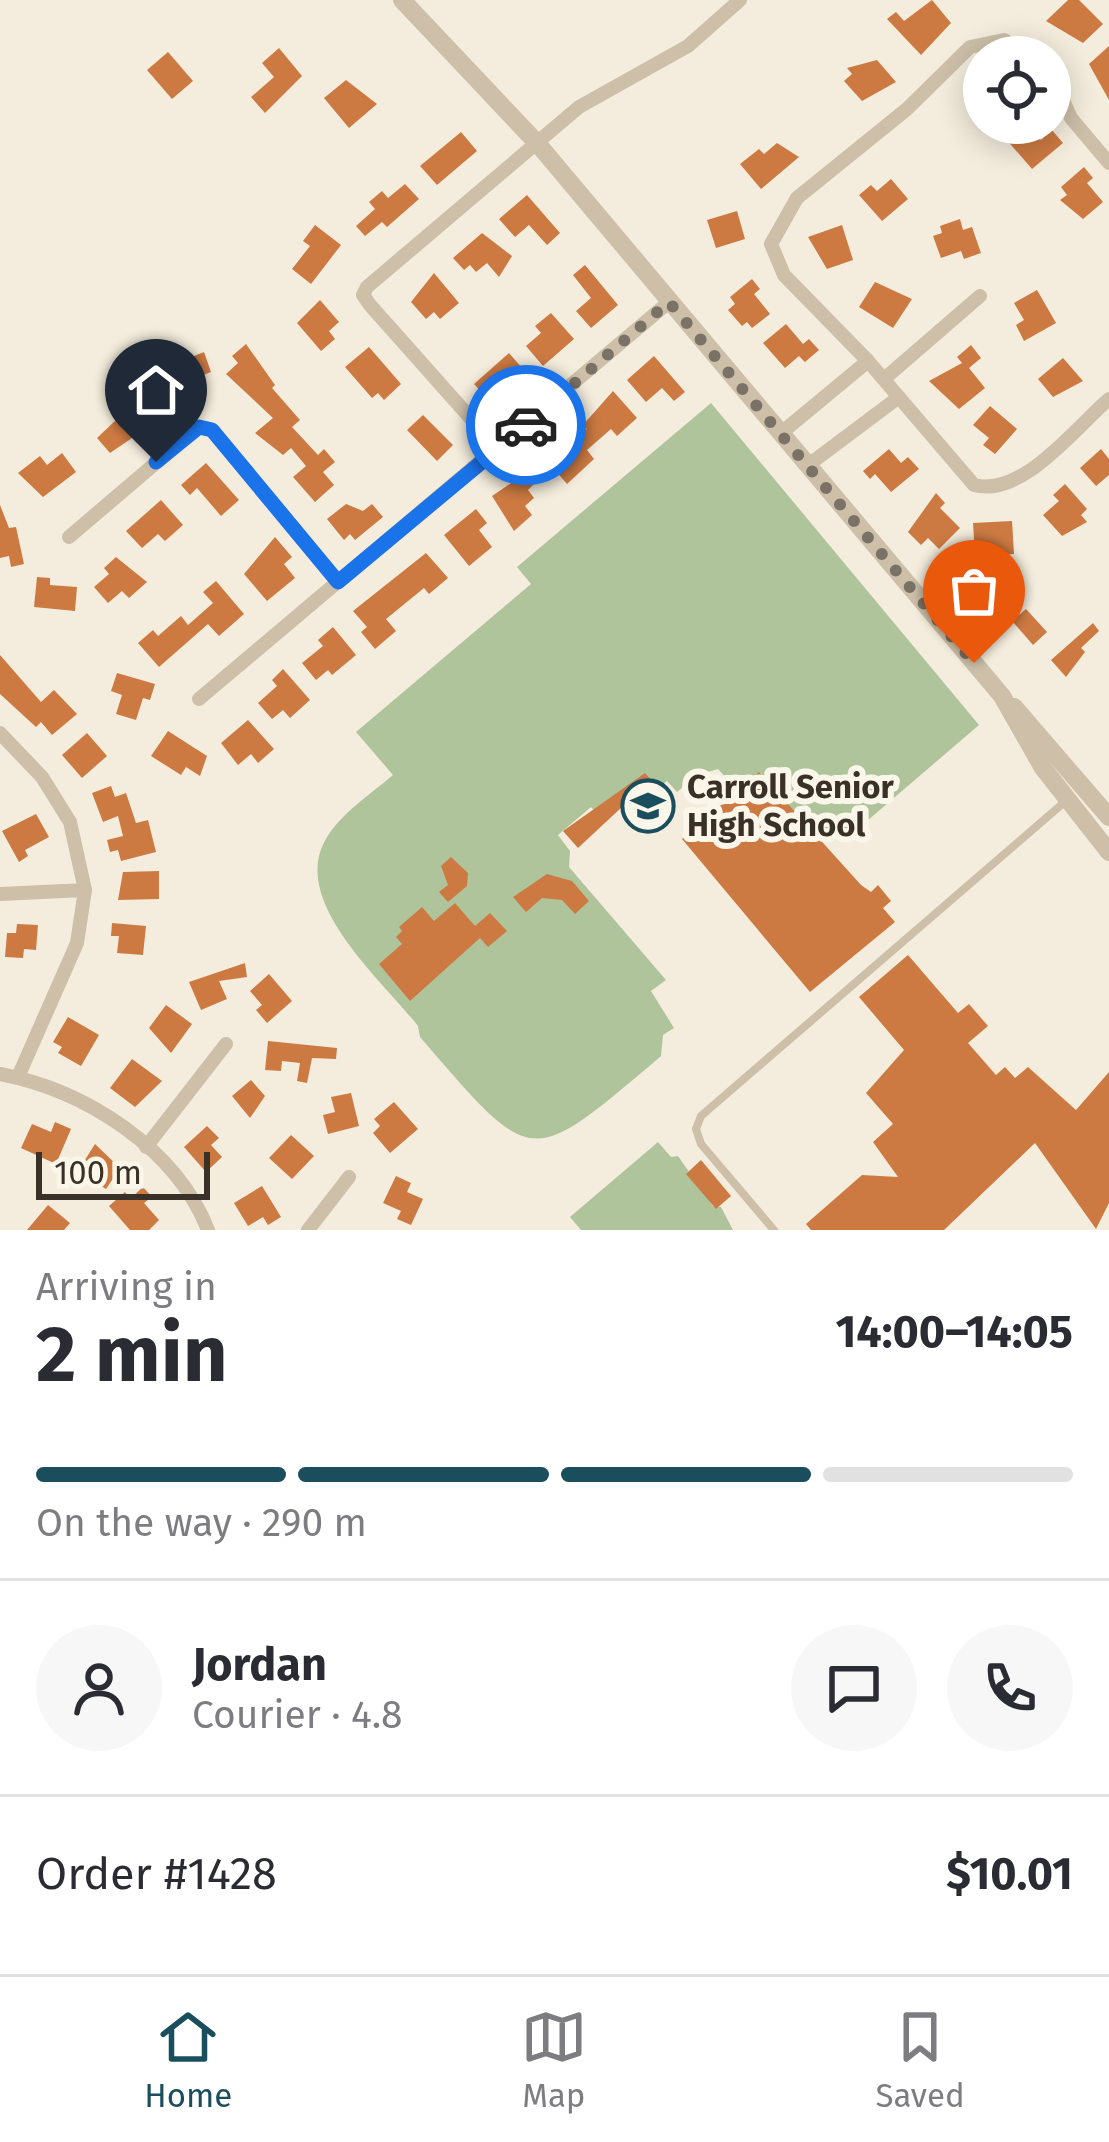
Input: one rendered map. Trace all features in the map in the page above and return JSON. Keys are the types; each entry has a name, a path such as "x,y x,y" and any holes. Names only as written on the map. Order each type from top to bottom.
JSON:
{"street":[{"path":"402,0 537,143 1109,817"},
{"path":"498,449 363,295 579,106 688,46 740,0"},
{"path":"963,54 928,91 797,198 776,227 771,244 784,275 884,379 962,477 990,490 1015,481 1109,399"},
{"path":"1071,118 1109,163"},
{"path":"884,379 980,296"},
{"path":"199,699 669,302"},
{"path":"780,434 868,361"},
{"path":"807,466 899,397"},
{"path":"69,537 199,427 212,430 338,582"},
{"path":"1002,696 1054,784 1109,852"},
{"path":"0,733 42,777 70,822 85,890 77,943 18,1077"},
{"path":"0,894 85,890"},
{"path":"146,1147 226,1044"},
{"path":"0,1074 98,1111 146,1147 184,1186 208,1230"},
{"path":"308,1230 349,1177"}],"lane":[{"path":"774,1230 700,1144 696,1129 700,1116 1083,786"}],"green space":[{"path":"711,403 979,725 867,821 821,842 760,773 738,791 718,769 697,775 677,792 667,781 651,794 640,787 599,816 591,807 558,835 570,851 569,867 666,980 651,991 674,1028 663,1035 661,1056 617,1093 556,1134 533,1138 511,1131 487,1112 420,1037 418,1026 363,963 329,913 318,863 326,839 340,821 393,775 356,732 531,584 517,567"},
{"path":"658,1142 671,1157 678,1156 713,1206 721,1207 733,1230 581,1230 570,1217"}],"building":[{"path":"932,0 951,23 921,55 887,19 896,12 904,21"},
{"path":"1068,0 1079,0 1103,24 1083,43 1046,21"},
{"path":"1109,46 1109,100 1089,64"},
{"path":"279,48 302,76 265,113 251,97 274,77 262,63"},
{"path":"168,52 193,81 172,99 147,70"},
{"path":"877,60 896,82 862,101 844,81 852,74 847,68"},
{"path":"346,80 377,104 349,128 324,98"},
{"path":"461,132 477,151 437,185 420,166"},
{"path":"777,143 799,157 761,189 740,164 759,149 764,154"},
{"path":"1010,144 1062,144 1032,169"},
{"path":"1084,167 1093,178 1087,183 1103,202 1083,219 1060,200 1067,195 1061,187"},
{"path":"891,179 908,199 882,221 859,195 871,185 877,191"},
{"path":"405,184 419,199 387,227 382,222 365,236 356,226 375,209 369,202 382,191 388,198"},
{"path":"527,195 560,233 547,245 529,225 515,237 499,219"},
{"path":"737,211 745,239 716,248 707,220"},
{"path":"960,219 963,230 972,227 981,253 964,259 961,251 941,258 933,236 942,233 940,226"},
{"path":"315,225 341,245 311,284 292,269 310,246 303,241"},
{"path":"842,225 853,260 827,269 808,237"},
{"path":"482,233 512,256 499,277 487,263 476,272 470,265 464,270 453,258"},
{"path":"585,265 618,305 591,328 576,311 591,298 573,275"},
{"path":"434,273 459,303 440,319 434,312 426,319 411,302"},
{"path":"752,279 760,289 754,294 770,314 752,328 747,322 742,326 728,310 735,304 730,297"},
{"path":"875,282 912,299 893,328 859,307"},
{"path":"1037,290 1056,323 1024,341 1016,325 1024,320 1014,303"},
{"path":"320,300 339,322 329,331 335,339 321,351 297,323"},
{"path":"551,313 574,339 543,366 526,346 541,333 535,326"},
{"path":"786,324 803,344 809,339 819,350 805,362 799,356 785,368 763,343"},
{"path":"246,344 275,385 272,388 300,420 292,427 318,455 324,449 335,462 323,472 334,485 315,502 293,477 306,466 291,448 283,455 255,433 273,418 226,374 238,363 232,356"},
{"path":"971,345 981,358 969,368 985,388 959,409 929,381 962,363 957,357"},
{"path":"369,347 401,384 384,400 378,393 372,398 345,367"},
{"path":"180,348 184,360 204,352 211,372 165,390 153,358"},
{"path":"509,353 530,377 494,406 474,384"},
{"path":"654,356 685,392 674,401 662,388 646,402 627,380"},
{"path":"1063,358 1083,381 1053,397 1038,379"},
{"path":"613,391 637,418 617,436 611,429 587,450 594,459 567,484 543,456 587,429 583,425"},
{"path":"136,401 154,423 110,453 97,438"},
{"path":"990,406 1017,429 995,454 983,445 989,438 973,425"},
{"path":"423,415 453,445 437,461 407,430"},
{"path":"889,449 901,463 908,457 919,469 891,492 875,474 870,479 863,471"},
{"path":"1101,449 1109,459 1109,475 1096,486 1080,468"},
{"path":"62,453 76,472 43,497 18,473 40,456 47,465"},
{"path":"206,463 239,500 221,516 197,488 190,495 181,485"},
{"path":"526,473 534,484 528,490 534,498 525,506 532,515 514,531 492,496"},
{"path":"1065,484 1087,509 1081,515 1087,522 1062,536 1043,515 1059,501 1053,495"},
{"path":"936,493 945,503 940,508 960,528 939,549 928,538 921,545 908,532"},
{"path":"161,500 183,525 165,541 158,534 142,548 126,531"},
{"path":"346,504 363,511 372,504 383,517 355,540 350,534 344,540 327,519"},
{"path":"0,505 9,528 16,527 24,564 11,567 9,556 0,558"},
{"path":"476,509 487,523 479,530 492,547 469,566 444,535"},
{"path":"1012,521 1014,554 975,556 973,523"},
{"path":"275,537 292,557 284,564 295,578 267,601 244,574"},
{"path":"426,553 448,578 429,594 424,588 386,619 396,631 375,649 361,632 367,627 353,611"},
{"path":"116,557 147,582 129,598 122,591 108,603 94,587 109,574 104,568"},
{"path":"37,577 50,578 50,585 77,587 75,611 34,607"},
{"path":"216,581 244,614 219,636 208,624 159,667 138,643 153,630 158,636 181,616 188,625 213,603 203,592"},
{"path":"1026,609 1047,632 1033,645 1012,621"},
{"path":"1093,623 1099,631 1081,648 1085,652 1066,677 1051,660"},
{"path":"333,627 356,655 332,675 328,670 316,680 302,663 323,646 318,640"},
{"path":"0,655 41,702 54,690 77,714 52,735 41,722 36,727 0,694"},
{"path":"283,669 310,700 290,718 283,710 272,719 258,703 277,686 272,680"},
{"path":"117,673 155,684 150,700 143,698 136,720 116,714 122,695 111,691"},
{"path":"248,720 274,749 258,763 251,754 238,765 221,743"},
{"path":"168,731 207,756 200,776 186,767 181,775 151,756"},
{"path":"87,733 107,756 82,778 62,755"},
{"path":"759,772 861,885 871,892 878,885 891,901 883,908 895,922 810,992 682,839"},
{"path":"645,773 651,780 578,848 563,831"},
{"path":"111,786 115,797 126,793 136,823 148,820 156,852 121,861 118,850 110,852 107,840 123,836 118,816 103,822 92,793"},
{"path":"36,814 49,837 25,850 28,856 19,862 2,831"},
{"path":"451,857 468,873 467,886 448,902 439,892 448,885 441,866"},
{"path":"159,871 159,899 118,900 123,872"},
{"path":"547,874 572,881 589,901 575,914 562,900 542,898 526,912 513,897"},
{"path":"455,903 475,926 490,913 507,931 488,947 480,938 410,1001 379,964 402,944 396,937 402,931 399,927 422,907 434,921"},
{"path":"112,923 146,926 143,955 117,953 119,936 111,936"},
{"path":"17,924 38,925 36,950 24,949 23,958 5,957 7,933 16,933"},
{"path":"908,955 958,1013 969,1004 988,1026 968,1043 996,1075 1005,1067 1015,1078 1028,1067 1076,1110 1109,1072 1109,1203 1096,1229 1035,1143 944,1230 811,1230 806,1224 862,1175 898,1177 873,1142 893,1124 866,1093 904,1050 859,997"},
{"path":"245,963 247,977 219,981 227,999 201,1010 189,982"},
{"path":"269,974 292,1001 267,1023 256,1010 262,1005 250,991"},
{"path":"166,1005 192,1024 171,1053 149,1028"},
{"path":"68,1017 99,1035 81,1066 58,1053 62,1047 53,1042"},
{"path":"268,1041 337,1048 336,1059 312,1058 307,1083 297,1081 300,1063 282,1061 281,1071 265,1070"},
{"path":"132,1059 162,1081 135,1107 110,1088"},
{"path":"251,1080 265,1096 250,1118 232,1096"},
{"path":"351,1093 359,1126 328,1134 323,1115 335,1112 331,1097"},
{"path":"394,1102 418,1129 390,1153 373,1133 380,1126 374,1119"},
{"path":"55,1122 71,1129 56,1164 21,1148 32,1124 51,1132"},
{"path":"207,1126 219,1138 211,1145 222,1157 206,1172 184,1147"},
{"path":"291,1135 314,1156 292,1179 269,1158"},
{"path":"95,1144 120,1168 106,1189 78,1171"},
{"path":"701,1160 731,1196 716,1209 686,1174"},
{"path":"396,1176 411,1183 407,1192 423,1199 411,1225 397,1219 401,1211 383,1203"},
{"path":"262,1186 281,1217 268,1225 263,1217 248,1226 234,1203"},
{"path":"143,1187 152,1197 144,1203 159,1220 149,1230 130,1230 109,1206 125,1192 130,1199"},
{"path":"48,1205 70,1223 64,1230 27,1230"}],"way so far":[{"path":"526,425 669,302 974,663"}],"place":[{"name":"Carroll Senior High School","path":"648,806"}],"route":[{"path":"156,462 199,427 212,430 338,582 526,425"}]}
